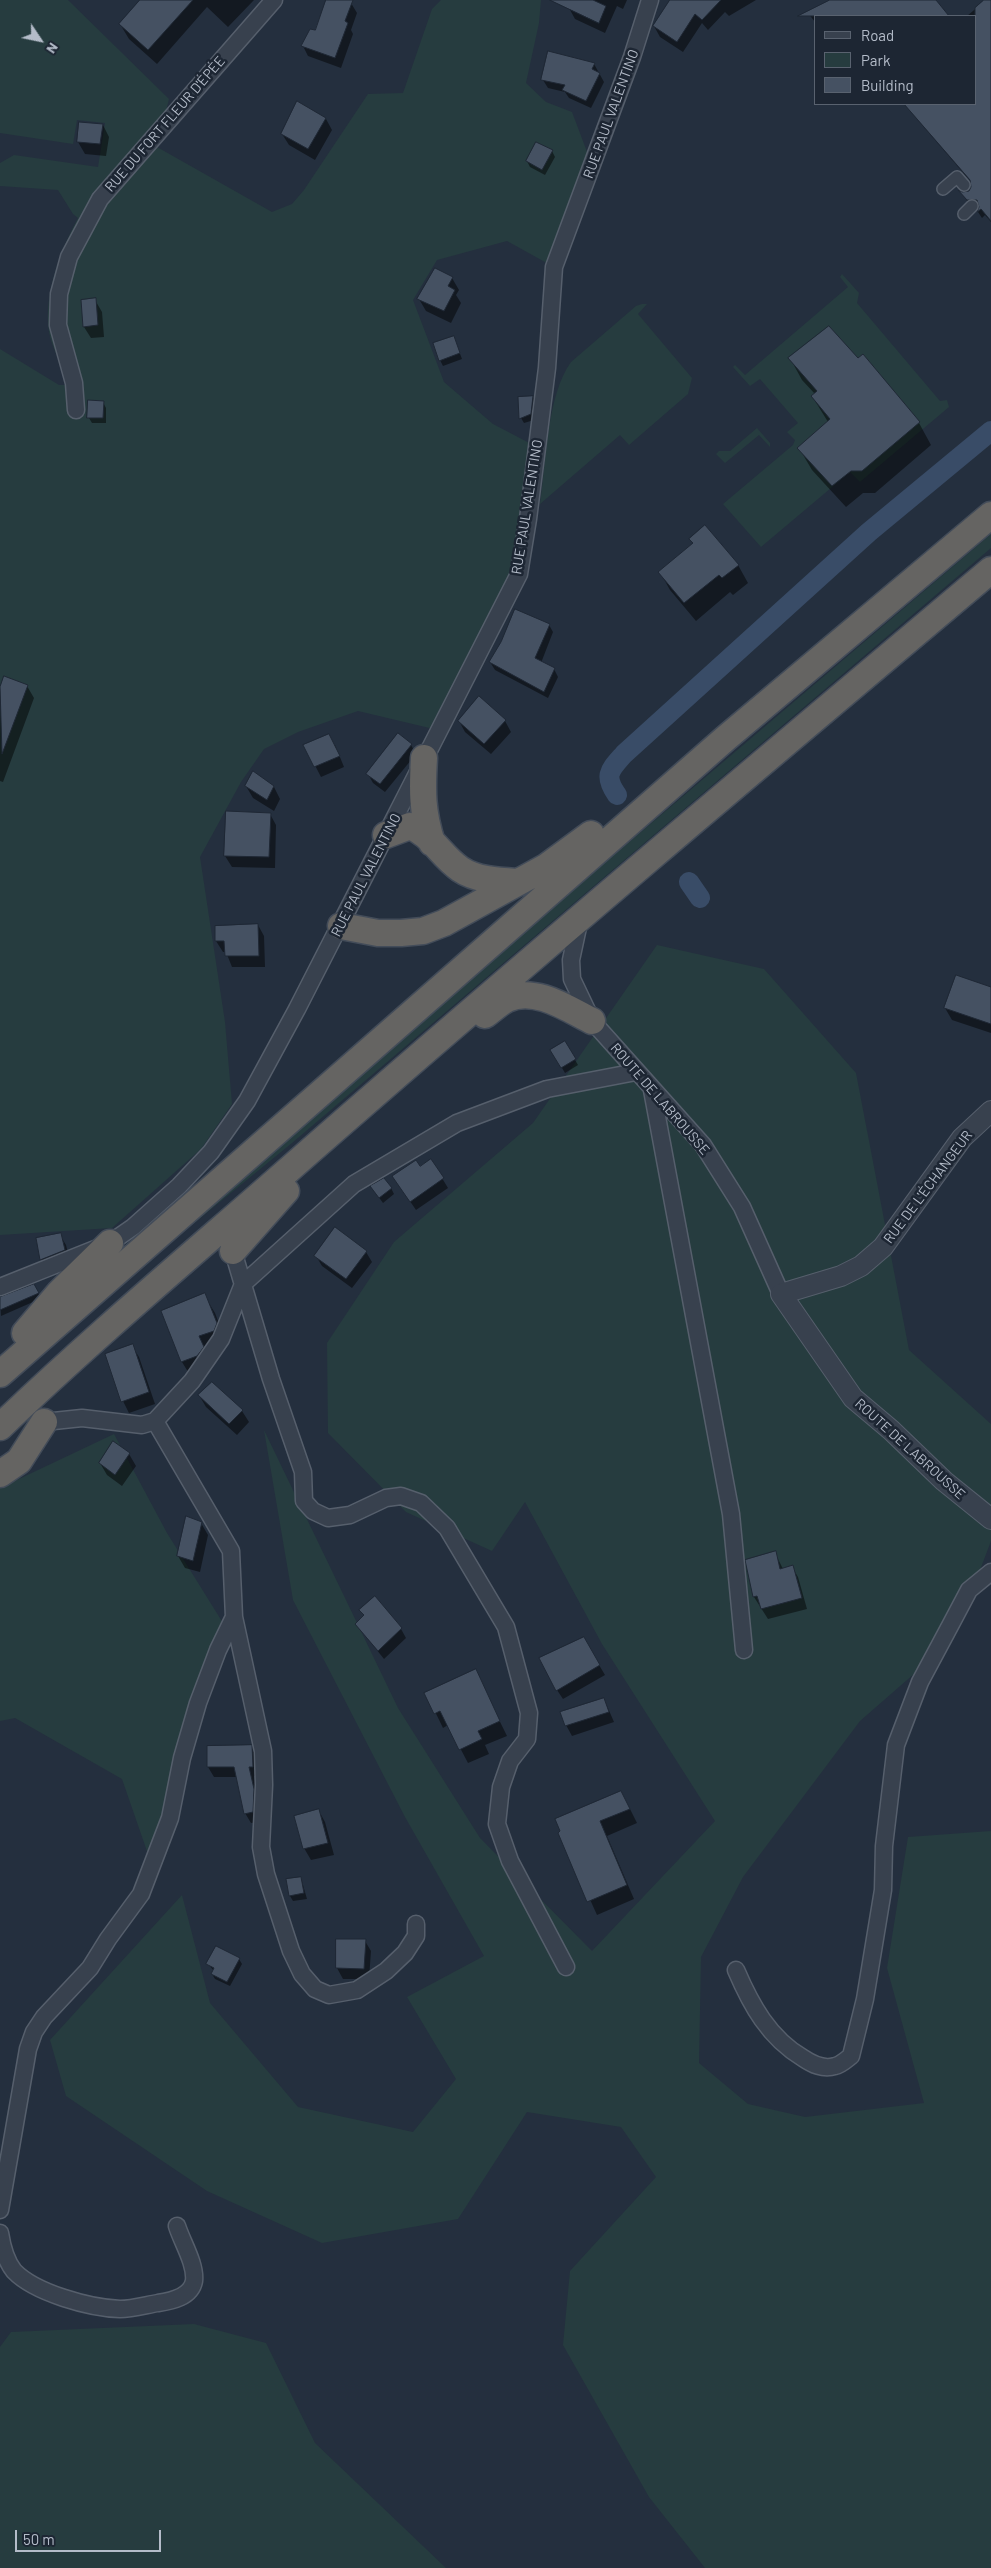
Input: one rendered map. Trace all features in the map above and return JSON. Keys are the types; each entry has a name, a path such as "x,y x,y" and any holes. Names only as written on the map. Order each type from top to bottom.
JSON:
{"highway":[{"path":"7,1367 726,738 991,515"},
{"path":"0,1427 73,1357 432,1045 991,570"},
{"path":"341,926 378,933 422,931 444,923 546,868 726,738"},
{"path":"424,758 422,791 424,816 432,843"},
{"path":"386,835 400,828 410,826 422,831 461,870 490,881 518,882"},
{"path":"432,1045 478,1020 508,998 542,997 592,1021"},
{"path":"233,1251 378,1092"},
{"path":"7,1367 27,1330 110,1243"},
{"path":"0,1474 19,1461 44,1422"}],"street":[{"name":"RUE DU FORT FLEUR D'ÉPÉE","path":"76,410 74,383 58,325 59,294 69,257 100,199 274,0"},
{"name":"RUE PAUL VALENTINO","path":"0,1287 110,1243 133,1227 179,1186 211,1152 247,1101 297,1009 519,574 528,519 547,368 554,266 632,57 650,0"},
{"path":"943,189 957,177 964,185"},
{"name":"ROUTE DE LABROUSSE","path":"581,918 571,960 572,978 592,1021 703,1145 737,1199 781,1294 853,1398 891,1430 944,1481 991,1519"},
{"path":"44,1422 82,1418 142,1425 155,1421 192,1382 221,1339 243,1284 354,1184 457,1124 547,1089 636,1072"},
{"path":"652,1090 731,1514 744,1650"},
{"name":"RUE DE L'ÉCHANGEUR","path":"781,1294 842,1276 860,1266 883,1247 962,1138 991,1111"},
{"path":"233,1251 303,1472 304,1501 313,1511 328,1518 350,1515 386,1498 401,1496 421,1503 447,1528 506,1627 529,1713 527,1740 510,1761 501,1787 497,1824 510,1861 566,1967"},
{"path":"155,1421 231,1551 234,1617 263,1751 264,1785 261,1847 266,1874 291,1951 302,1974 315,1989 329,1995 357,1990 386,1971 405,1953 416,1936 416,1924"},
{"path":"736,1970 745,1991 769,2030 789,2050 816,2066 835,2066 852,2056 865,1999 883,1890 884,1846 896,1745 920,1682 950,1624 969,1590 991,1572"},
{"path":"0,2210 28,2049 34,2032 44,2017 90,1968 108,1939 141,1894 170,1818 182,1758 198,1703 218,1650 234,1617"},
{"path":"0,2232 8,2262 28,2282 44,2291 68,2298 121,2309 165,2302 184,2296 190,2288 194,2280 192,2266 177,2226"}],"green space":[{"path":"0,0 68,0 169,99 157,147 272,212 292,204 304,190 368,94 403,93 432,9 441,0 541,0 539,23 526,83 546,102 572,112 592,165 554,267 507,241 437,260 413,300 444,382 493,424 537,447 519,574 438,730 358,711 298,732 264,749 241,782 200,857 225,1022 232,1104 201,1149 112,1228 0,1235 0,349 59,385 65,385 62,368 51,340 48,310 50,294 59,261 78,218 73,214 58,190 0,186 0,163 14,155 98,167 105,123 77,120 73,144 0,133"},
{"path":"842,274 859,293 857,303 940,401 947,400 949,407 860,482 850,472 761,547 723,504 793,445 795,440 787,432 798,423 760,379 750,386 733,367 735,365 745,375 848,287 840,277"},
{"path":"647,304 638,314 692,378 688,394 629,445 620,435 540,504 552,411 563,376 571,362 636,306"},
{"path":"757,428 770,443 770,447 759,435 725,463 716,454 719,451 730,451"},
{"path":"991,534 991,548 292,1143 177,1237 601,866"},
{"path":"657,945 764,969 856,1073 909,1350 991,1424 991,1541 954,1639 860,1721 743,1877 701,1957 699,2063 748,2104 805,2117 924,2103 887,1968 908,1837 991,1831 991,2568 705,2568 649,2497 563,2345 570,2271 656,2177 621,2127 527,2112 458,2219 322,2243 207,2191 66,2096 50,2040 182,1895 210,2003 298,2107 413,2132 456,2079 407,1997 484,1956 405,1817 293,1600 264,1430 398,1708 480,1838 592,1951 715,1821 602,1644 525,1502 492,1551 406,1512 328,1433 327,1343 394,1242 533,1123"},
{"path":"114,1434 167,1533 223,1623 149,1857 122,1779 15,1718 0,1721 0,1488"},
{"path":"194,2324 266,2343 315,2443 446,2568 0,2568 0,2347 11,2332"}],"building":[{"path":"140,0 193,0 148,50 119,24"},
{"path":"326,0 353,0 345,21 348,23 335,58 301,46 310,29 315,30"},
{"path":"550,0 593,0 606,6 599,23"},
{"path":"670,0 721,0 702,20 695,14 677,42 653,26"},
{"path":"830,0 936,0 948,15 814,15 798,16"},
{"path":"984,0 991,0 991,221 981,209 977,212 979,207 977,200 967,200 958,190 962,192 969,191 971,187 970,180 905,105 976,105 975,8"},
{"path":"548,51 595,63 592,69 600,73 586,101 562,90 565,85 541,80"},
{"path":"297,101 326,118 308,149 281,134"},
{"path":"79,122 103,124 100,144 77,142"},
{"path":"536,142 553,150 542,170 526,161"},
{"path":"435,268 453,277 448,286 455,290 444,311 417,299"},
{"path":"96,298 98,325 83,327 81,300"},
{"path":"829,326 858,358 863,354 920,422 862,471 851,471 832,486 797,448 830,419 811,396 817,391 788,358"},
{"path":"454,336 460,353 439,361 433,343"},
{"path":"533,396 531,414 519,419 518,397"},
{"path":"88,400 104,401 103,418 87,418"},
{"path":"705,525 739,565 722,578 719,575 684,603 658,572 693,543 689,539"},
{"path":"515,609 550,624 535,658 555,668 544,692 489,662 501,642"},
{"path":"4,676 28,685 2,754 0,687"},
{"path":"479,696 506,720 484,744 458,721"},
{"path":"398,733 412,744 380,784 366,774"},
{"path":"329,734 340,756 314,767 303,745"},
{"path":"253,771 274,786 267,800 245,786"},
{"path":"226,811 271,813 269,857 224,856"},
{"path":"258,924 259,956 225,956 224,941 215,941 215,926"},
{"path":"956,975 991,987 991,1024 944,1008"},
{"path":"565,1041 576,1059 561,1068 550,1050"},
{"path":"431,1159 444,1178 410,1202 392,1176 416,1160 420,1166"},
{"path":"384,1178 392,1188 379,1198 370,1186"},
{"path":"335,1227 367,1251 346,1279 314,1256"},
{"path":"61,1233 65,1250 40,1260 36,1238"},
{"path":"34,1284 39,1293 0,1310 0,1297"},
{"path":"205,1293 217,1323 214,1331 199,1336 204,1347 197,1356 181,1362 161,1311"},
{"path":"133,1344 149,1392 121,1402 105,1354"},
{"path":"212,1382 243,1410 229,1424 198,1395"},
{"path":"113,1441 130,1453 115,1475 99,1463"},
{"path":"186,1516 202,1522 193,1561 177,1556"},
{"path":"776,1551 780,1569 793,1565 802,1598 761,1609 757,1596 753,1597 745,1560"},
{"path":"375,1596 402,1628 378,1651 355,1624 364,1615 359,1610"},
{"path":"584,1637 600,1665 556,1691 539,1658"},
{"path":"476,1669 500,1721 478,1731 482,1739 459,1750 440,1711 434,1714 424,1693"},
{"path":"604,1698 609,1712 565,1726 560,1712"},
{"path":"252,1745 253,1767 249,1767 254,1789 253,1812 244,1814 234,1767 207,1767 207,1746"},
{"path":"621,1791 630,1809 600,1821 627,1885 587,1902 558,1833 560,1831 555,1819"},
{"path":"319,1809 328,1843 303,1849 294,1816"},
{"path":"301,1877 304,1893 289,1896 286,1879"},
{"path":"336,1939 366,1939 364,1969 336,1968"},
{"path":"216,1946 240,1958 227,1982 211,1974 214,1968 206,1964"}],"waterway":[{"path":"617,795 609,777 615,764 624,754 869,532 991,431"},
{"path":"689,882 700,898"}]}
